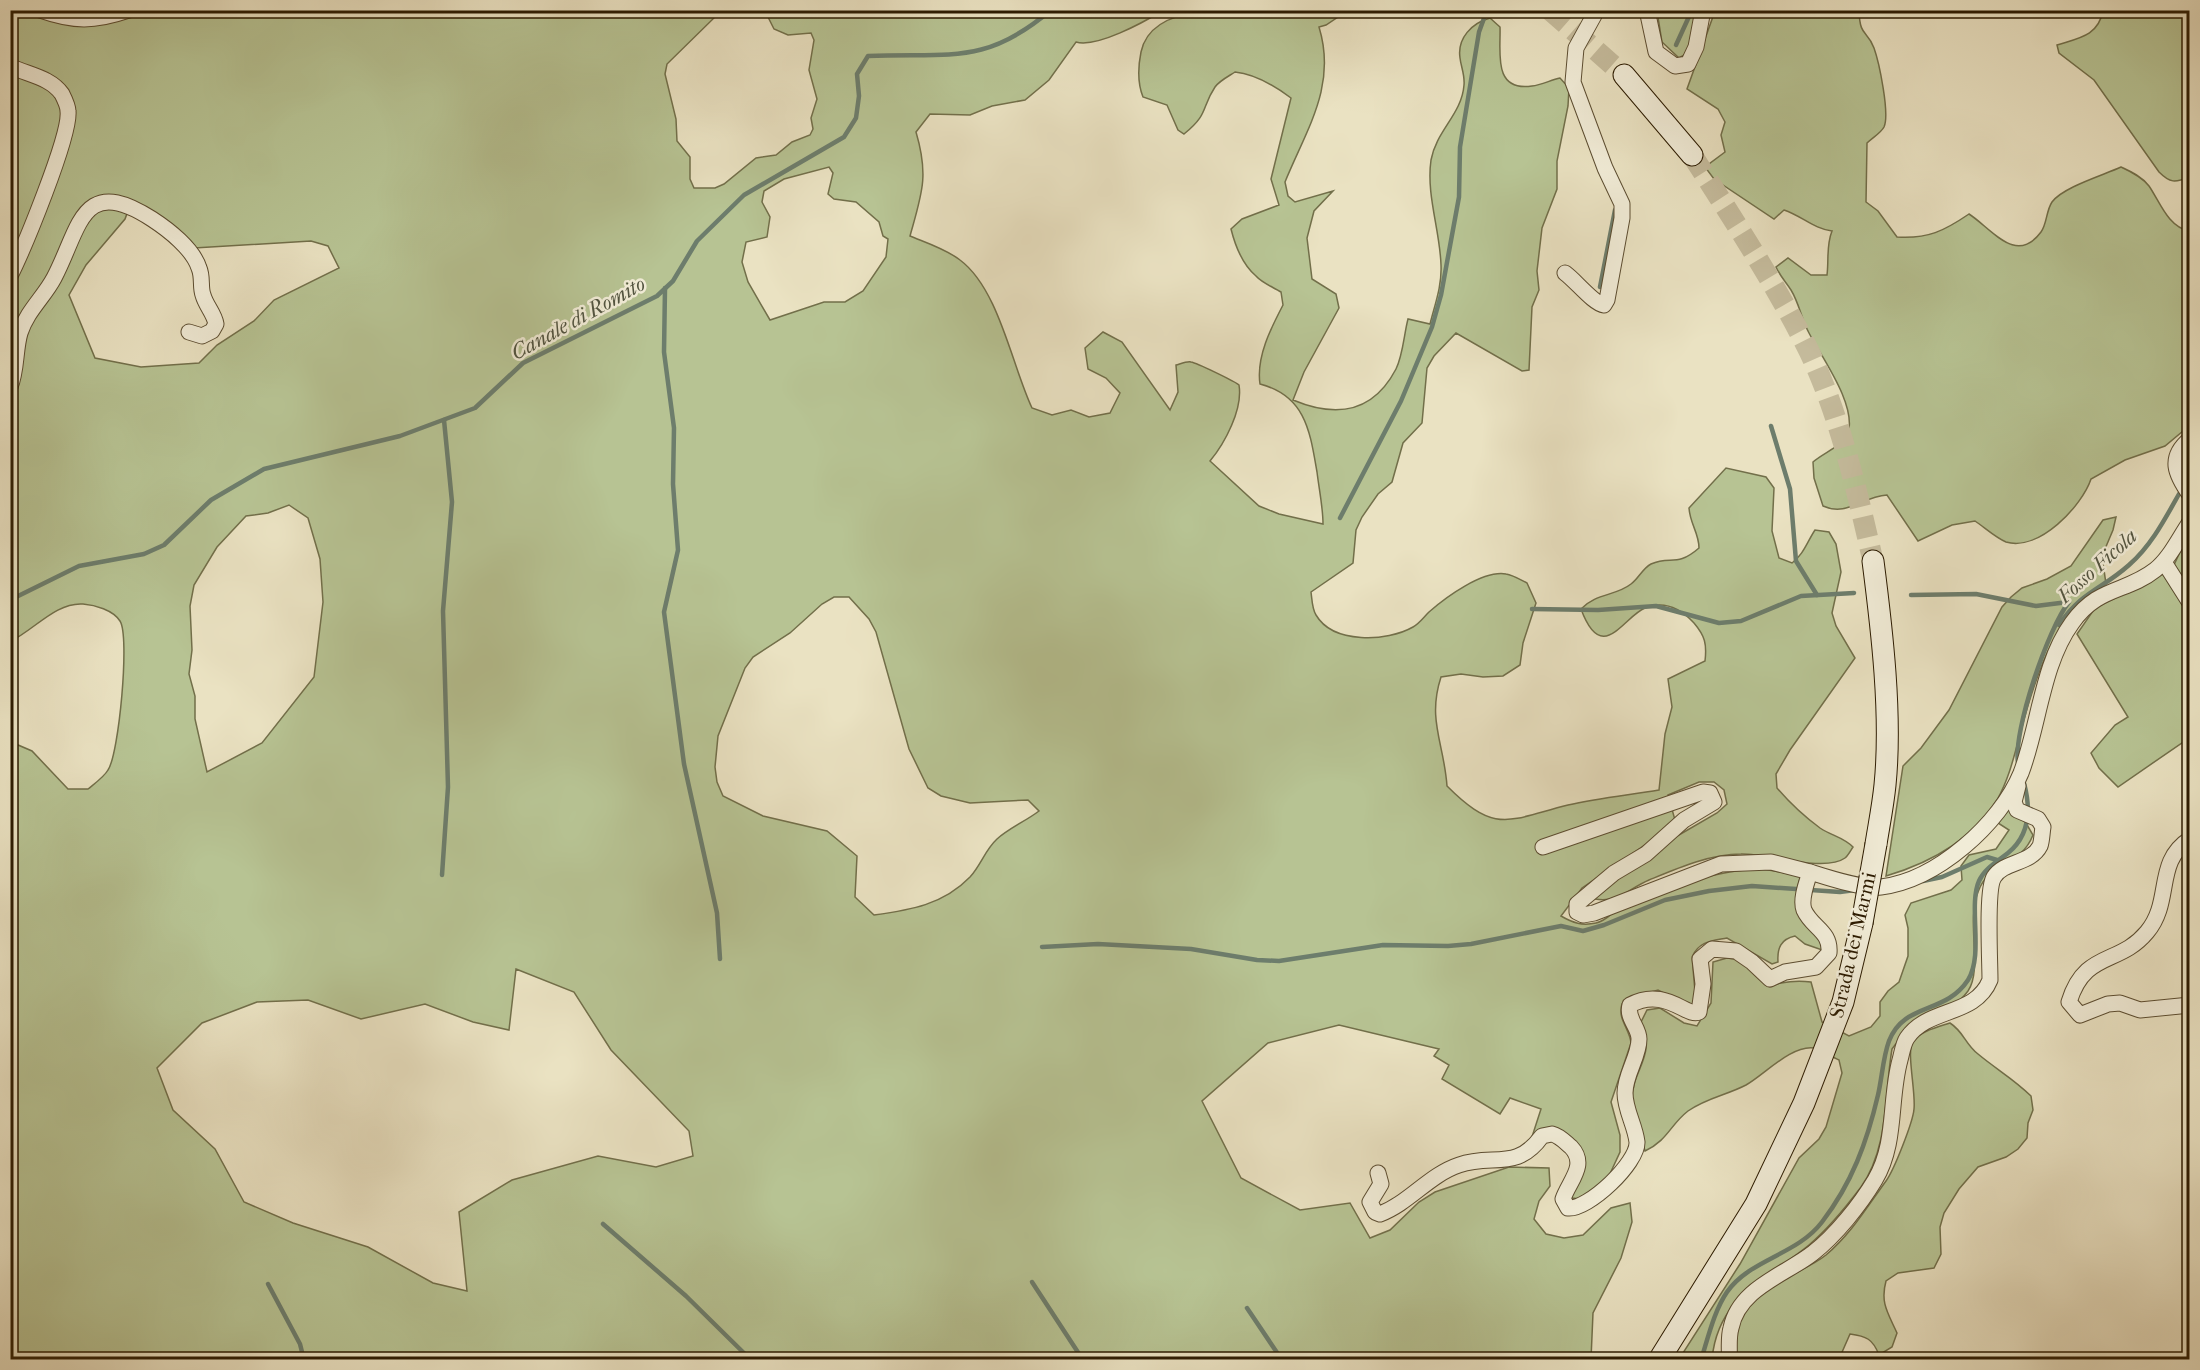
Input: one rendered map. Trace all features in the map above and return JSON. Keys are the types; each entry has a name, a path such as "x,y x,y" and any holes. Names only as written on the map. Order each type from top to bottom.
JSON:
{"main road":[{"path":"1624,75 1692,155"},
{"name":"Strada dei Marmi","path":"1659,1359 1756,1204 1804,1103 1843,1002 1862,923 1885,784 1886,735 1882,638 1873,561"}],"street":[{"path":"40,10 67,20 87,20 129,10"},
{"path":"1565,273 1585,289 1593,301 1604,305 1607,300 1622,218 1622,204 1585,120 1573,82 1576,48 1597,10"},
{"path":"1647,10 1656,52 1675,66 1688,64 1696,47 1703,10"},
{"path":"10,66 30,76 45,78 62,94 68,112 66,133 22,253 10,276"},
{"path":"10,387 21,332 31,312 53,279 80,217 92,207 104,202 134,207 159,223 195,258 200,269 203,295 216,324 212,331 202,336 189,332"},
{"path":"2190,439 2176,461 2175,472 2190,495"},
{"path":"1729,1359 1731,1327 1746,1298 1758,1287 1814,1252 1839,1226 1875,1180 1887,1154 1894,1090 1905,1041 1914,1030 1928,1020 1972,1002 1984,993 1990,980 1990,893 1993,877 2002,870 2025,860 2040,846 2043,827 2038,819 2017,810 2014,802 2050,672 2071,623 2098,597 2137,581 2164,562 2190,522"},
{"path":"2164,562 2190,603"},
{"path":"1543,847 1703,792 1710,793 1714,802 1709,807 1684,820 1646,854 1614,873 1577,904 1577,912 1583,915 1594,913 1721,864 1771,862 1809,878 1880,887 1927,871 1981,832 1993,820 2020,774"},
{"path":"2190,839 2176,848 2170,858 2156,919 2148,931 2127,949 2099,961 2084,971 2069,1002 2080,1015 2108,1004 2121,1003 2140,1010 2190,1005"},
{"path":"1378,1173 1381,1184 1370,1202 1375,1212 1380,1214 1458,1165 1518,1158 1534,1147 1542,1136 1552,1134 1566,1142 1577,1156 1577,1172 1563,1199 1568,1208 1578,1207 1612,1182 1629,1163 1636,1149 1625,1091 1639,1040 1629,1010 1630,1005 1642,1000 1663,998 1691,1013 1699,1012 1703,984 1700,959 1712,949 1736,951 1770,979 1785,972 1816,967 1829,953 1830,943 1823,930 1804,910 1803,901 1809,878"}],"green space":[{"path":"229,10 230,15 244,10 711,11 715,17 667,64 665,74 676,119 677,141 690,157 690,179 694,188 715,188 724,184 756,158 776,155 792,142 810,135 813,129 811,118 817,99 809,70 814,40 811,33 788,35 774,29 765,11 1162,11 1108,38 1085,43 1076,42 1049,80 1025,100 992,106 970,115 930,114 916,132 923,173 918,208 910,236 936,246 960,260 985,289 995,308 1032,408 1052,415 1071,410 1089,417 1110,413 1120,393 1106,378 1088,369 1085,348 1103,332 1122,342 1170,410 1178,392 1176,365 1195,363 1239,385 1240,394 1236,415 1210,461 1259,506 1279,514 1323,524 1312,443 1303,418 1287,397 1260,384 1262,353 1283,305 1281,292 1261,281 1243,261 1231,229 1242,219 1279,205 1271,179 1291,98 1264,81 1235,72 1217,85 1201,116 1184,134 1178,130 1167,105 1143,97 1139,74 1141,52 1149,35 1162,23 1180,16 1224,10 1285,17 1278,11 1347,11 1319,27 1324,48 1322,88 1310,125 1285,182 1288,196 1295,202 1333,191 1314,211 1307,238 1312,279 1336,294 1339,308 1304,372 1293,400 1309,406 1338,410 1365,403 1387,384 1396,369 1402,351 1408,319 1430,324 1441,273 1430,186 1431,160 1438,140 1459,105 1462,95 1464,81 1460,51 1463,38 1477,24 1490,18 1500,27 1501,68 1510,83 1532,86 1560,78 1569,88 1568,106 1557,161 1557,189 1542,228 1537,271 1539,290 1532,307 1529,370 1522,371 1456,333 1434,356 1427,368 1422,423 1403,443 1392,482 1378,494 1362,517 1356,530 1353,563 1311,592 1315,613 1324,624 1347,635 1361,638 1389,636 1415,626 1445,599 1476,580 1497,574 1520,579 1527,583 1536,603 1523,643 1520,665 1503,676 1483,677 1461,674 1441,677 1437,692 1436,719 1447,786 1478,812 1503,820 1590,800 1659,790 1665,734 1672,707 1668,679 1705,661 1706,650 1703,636 1689,618 1672,607 1659,605 1645,608 1613,633 1605,636 1597,634 1589,626 1581,609 1599,597 1625,588 1651,564 1685,558 1699,548 1689,508 1726,468 1766,477 1774,488 1772,531 1779,558 1792,563 1802,552 1815,530 1829,532 1836,544 1841,572 1832,613 1836,626 1855,658 1790,750 1776,774 1777,788 1814,824 1853,847 1845,858 1823,864 1741,854 1718,856 1671,871 1617,897 1595,899 1595,895 1672,839 1717,813 1727,804 1724,790 1714,782 1699,782 1668,795 1675,820 1652,840 1582,888 1561,916 1574,922 1591,924 1600,922 1622,906 1652,893 1709,876 1760,869 1801,876 1797,888 1799,908 1825,951 1805,944 1795,936 1790,937 1779,948 1778,962 1772,964 1727,938 1711,941 1698,948 1692,957 1696,1003 1690,1006 1658,990 1627,999 1622,1004 1622,1019 1631,1043 1611,1102 1620,1135 1620,1152 1608,1178 1580,1199 1572,1198 1572,1191 1581,1173 1567,1135 1530,1143 1541,1109 1510,1098 1500,1114 1442,1079 1449,1065 1434,1056 1439,1049 1339,1025 1268,1043 1202,1101 1241,1178 1300,1210 1350,1203 1370,1238 1390,1230 1419,1202 1435,1192 1509,1167 1549,1168 1550,1186 1539,1201 1534,1219 1546,1234 1564,1238 1583,1235 1611,1208 1630,1203 1632,1222 1621,1258 1593,1313 1591,1359 11,1359 11,742 32,751 68,789 88,789 96,783 108,770 116,742 122,695 124,648 123,631 117,617 103,609 83,604 64,607 54,612 11,641 10,11","holes":["829,167 833,173 828,194 834,199 856,202 879,222 883,236 888,239 886,257 863,291 845,302 824,302 770,320 748,282 742,262 746,242 767,237 770,217 762,202 764,191 784,179","132,200 194,248 311,241 328,246 339,268 274,300 254,321 217,345 199,363 141,367 95,358 69,295 86,265 125,219","289,505 308,518 320,559 323,602 314,677 262,743 207,772 195,719 195,696 189,674 192,650 190,606 194,585 217,547 246,516 268,513","834,597 849,597 869,619 876,632 909,749 928,788 941,796 970,803 1028,800 1039,811 997,839 970,877 949,894 925,905 874,915 855,897 857,856 827,831 763,816 723,796 717,782 715,767 718,736 745,668 753,657 790,633 822,604","516,969 574,992 611,1050 689,1131 693,1156 656,1167 598,1156 512,1180 459,1212 467,1291 433,1283 368,1247 293,1223 244,1202 215,1149 173,1110 157,1068 202,1023 257,1002 308,1000 361,1019 425,1004 473,1022 509,1030"]},
{"path":"1657,11 1700,11 1686,54 1679,58 1662,42"},
{"path":"1715,11 1859,11 1862,30 1871,42 1876,55 1886,111 1884,127 1867,143 1866,202 1878,211 1897,237 1918,237 1935,233 1969,214 2004,241 2022,246 2032,242 2041,232 2052,202 2065,191 2121,167 2143,180 2175,225 2189,231 2189,426 2165,446 2125,460 2091,479 2079,502 2058,524 2045,534 2019,543 2002,540 1975,521 1952,525 1918,541 1887,495 1878,496 1847,508 1832,509 1823,506 1814,478 1813,462 1846,438 1849,422 1848,410 1837,382 1807,328 1794,295 1776,267 1788,258 1811,275 1827,275 1828,247 1832,231 1819,228 1784,210 1774,219 1714,179 1705,167 1725,152 1721,135 1725,122 1718,109 1687,89"},
{"path":"2103,11 2189,11 2189,177 2173,181 2159,172 2094,80 2059,53 2057,45 2080,38 2092,31 2097,26"},
{"path":"2116,517 2102,556 2106,584 2077,606 2050,648 2031,695 2009,773 1997,800 1975,827 1949,848 1934,857 1886,876 1903,766 1921,748 1949,710 2002,607 2022,588 2047,579 2071,566 2103,520"},
{"path":"2189,533 2189,592 2173,567"},
{"path":"2163,574 2189,615 2189,738 2118,787 2099,768 2091,753 2115,725 2128,717 2077,634 2095,608"},
{"path":"2008,807 2026,823 2033,835 2021,853 1997,868 1983,881 1978,892 1973,917 1974,971 1968,991 1951,1007 1909,1032 1892,1049 1881,1138 1870,1172 1837,1218 1816,1239 1761,1280 1734,1304 1716,1337 1712,1359 1682,1359 1681,1356 1740,1264 1799,1158 1819,1139 1826,1127 1842,1073 1839,1060 1820,1050 1805,1048 1796,1051 1746,1085 1688,1111 1659,1142 1645,1151 1632,1100 1633,1089 1645,1053 1645,1034 1641,1022 1647,1010 1660,1008 1684,1023 1697,1026 1711,1003 1713,962 1727,958 1741,960 1767,983 1811,982 1822,1022 1849,1036 1871,1027 1880,1016 1880,1002 1899,982 1908,956 1908,928 1905,915 1911,903 1951,890 1962,880 1961,866 1969,855 1996,849 2009,830 1998,823"},
{"path":"1950,1023 1974,1050 2031,1096 2033,1110 2028,1123 2027,1138 2018,1149 2006,1157 1978,1167 1959,1189 1944,1213 1940,1227 1941,1254 1934,1268 1898,1273 1886,1281 1884,1302 1897,1333 1892,1347 1879,1355 1868,1339 1850,1334 1839,1359 1733,1360 1738,1319 1747,1304 1768,1288 1826,1255 1851,1229 1886,1181 1907,1135 1913,1115 1910,1053 1913,1041 1925,1032"}],"waterway":[{"name":"Canale di Romito","path":"10,600 79,566 144,554 164,545 211,500 264,469 400,436 475,408 523,363 657,296 673,281 697,241 744,195 844,137 856,118 859,96 857,74 868,56 943,55 985,49 1005,41 1051,10"},
{"path":"1340,518 1401,401 1432,327 1441,295 1459,197 1460,147 1479,32 1487,10"},
{"path":"1676,45 1692,10"},
{"path":"1600,287 1615,210"},
{"path":"665,288 664,352 674,428 673,484 678,550 664,612 684,764 717,913 720,959"},
{"path":"442,875 448,787 443,611 452,502 444,420"},
{"path":"1771,426 1790,489 1796,561 1817,595"},
{"name":"Fosso Ficola","path":"2059,625 2084,598 2137,558 2157,532 2179,494"},
{"path":"1532,609 1598,610 1656,606 1719,623 1741,621 1801,596 1854,593"},
{"path":"1911,595 1976,594 2036,606 2068,602"},
{"path":"2018,763 2018,748 2026,705 2051,634 2069,602"},
{"path":"1701,1360 1715,1316 1727,1292 1748,1272 1812,1233 1842,1192 1857,1162 1869,1129 1887,1047 1896,1029 1904,1020 1948,999 1968,980 1975,958 1976,891 1985,872 2015,846 2025,830 2028,802 2024,783"},
{"path":"1923,881 1942,877 1987,857 1997,860"},
{"path":"1042,947 1098,944 1191,949 1257,960 1279,961 1383,945 1471,944 1561,926 1583,931 1604,925 1665,900 1709,891 1752,886 1840,892 1855,890"},
{"path":"603,1224 686,1296 751,1360"},
{"path":"1032,1282 1083,1360"},
{"path":"268,1284 300,1344 304,1360"},
{"path":"1247,1308 1282,1360"}],"tunnel":[{"path":"1550,10 1624,75"},
{"path":"1692,155 1768,276 1809,351 1839,428 1873,561"}]}
